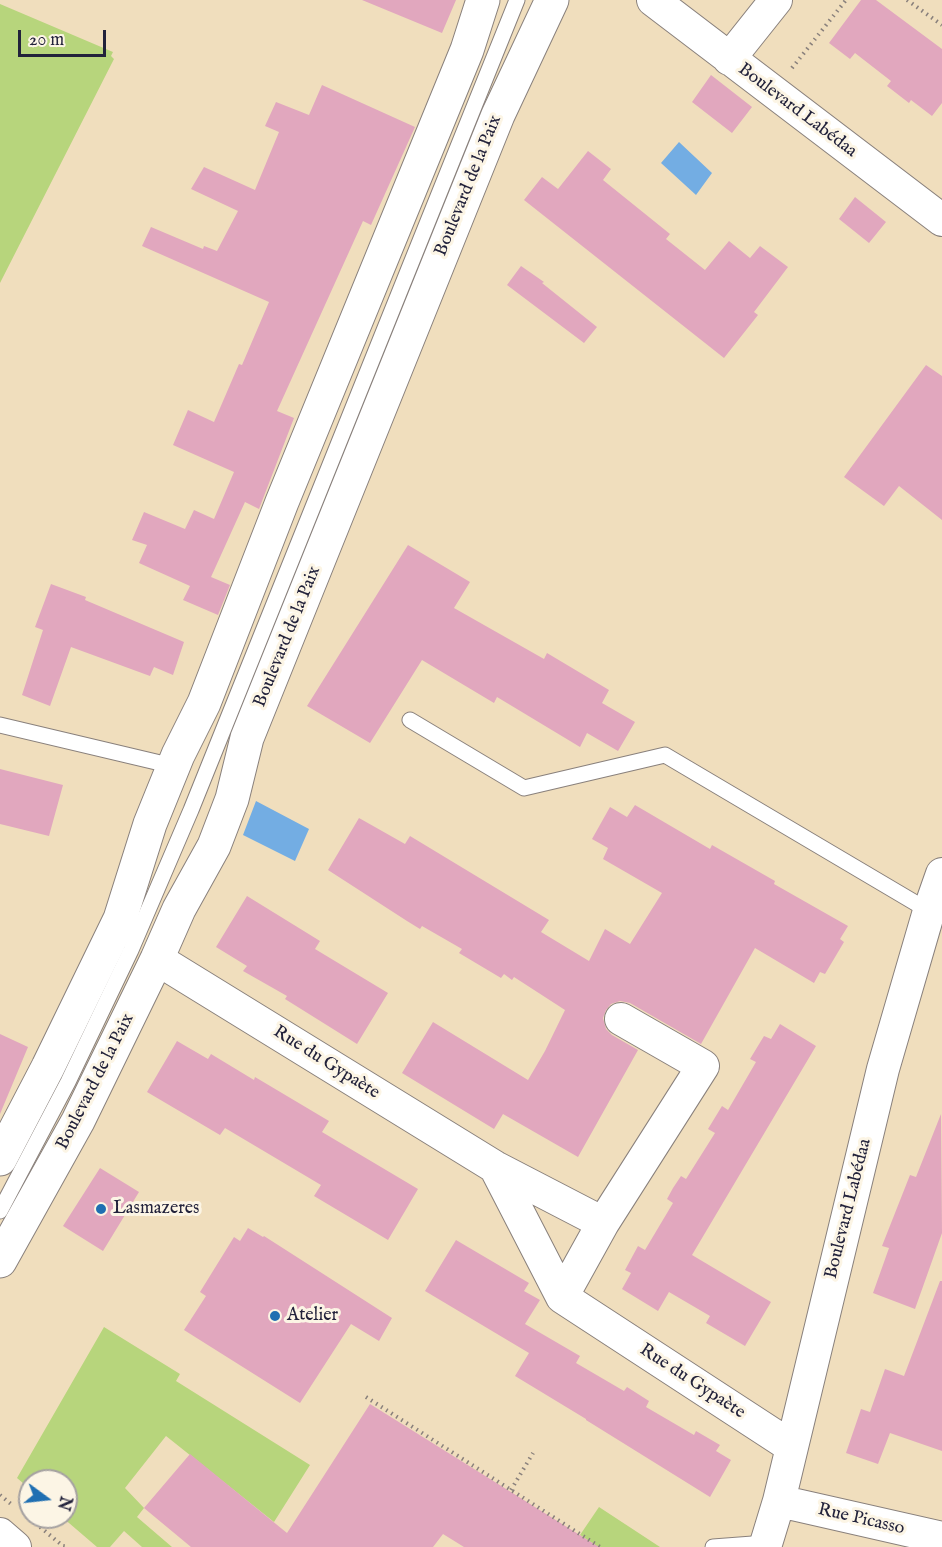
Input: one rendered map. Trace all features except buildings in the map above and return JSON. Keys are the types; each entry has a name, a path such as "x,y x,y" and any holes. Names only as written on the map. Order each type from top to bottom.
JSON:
{"main road":[{"path":"0,1159 120,919 150,824 173,766 204,703 282,502 467,50 483,0"},
{"name":"Boulevard de la Paix","path":"0,1262 78,1121 179,909 214,846 232,799 247,738 436,265 498,115 552,0"}],"street":[{"name":"Boulevard Labédaa","path":"654,0 772,93 942,220"},
{"path":"729,59 776,0"},
{"name":"Boulevard Labédaa","path":"765,1545 779,1501 883,1069 928,911 942,874"},
{"name":"Rue du Gypaète","path":"157,959 495,1167 603,1223"},
{"path":"562,1297 603,1223 703,1066 621,1019"},
{"name":"Rue du Gypaète","path":"495,1167 562,1297 792,1447"},
{"name":"Rue Picasso","path":"779,1501 942,1538"},
{"path":"0,1534 15,1547"}],"lane":[{"path":"0,1211 68,1082 131,950 182,832 517,0"},
{"path":"410,720 524,788 665,754 928,911"},
{"path":"0,725 173,766"},
{"path":"713,1547 765,1545"}],"path":[{"path":"772,93 846,0"},
{"path":"908,0 942,25"},
{"path":"366,1397 600,1547"},
{"path":"511,1490 533,1453"}],"green space":[{"path":"0,4 113,52 111,56 114,59 0,283"},
{"path":"104,1327 180,1374 176,1381 310,1465 274,1522 166,1436 125,1488 144,1508 137,1517 172,1547 142,1547 124,1531 110,1547 97,1547 76,1529 78,1529 78,1469 22,1469"},
{"path":"599,1507 660,1547 598,1547 580,1535"}],"water":[{"path":"679,142 712,173 696,195 661,163"},
{"path":"256,801 309,829 295,861 243,835"}],"place":[{"name":"Lasmazeres","path":"101,1209"},
{"name":"Atelier","path":"275,1316"}]}
